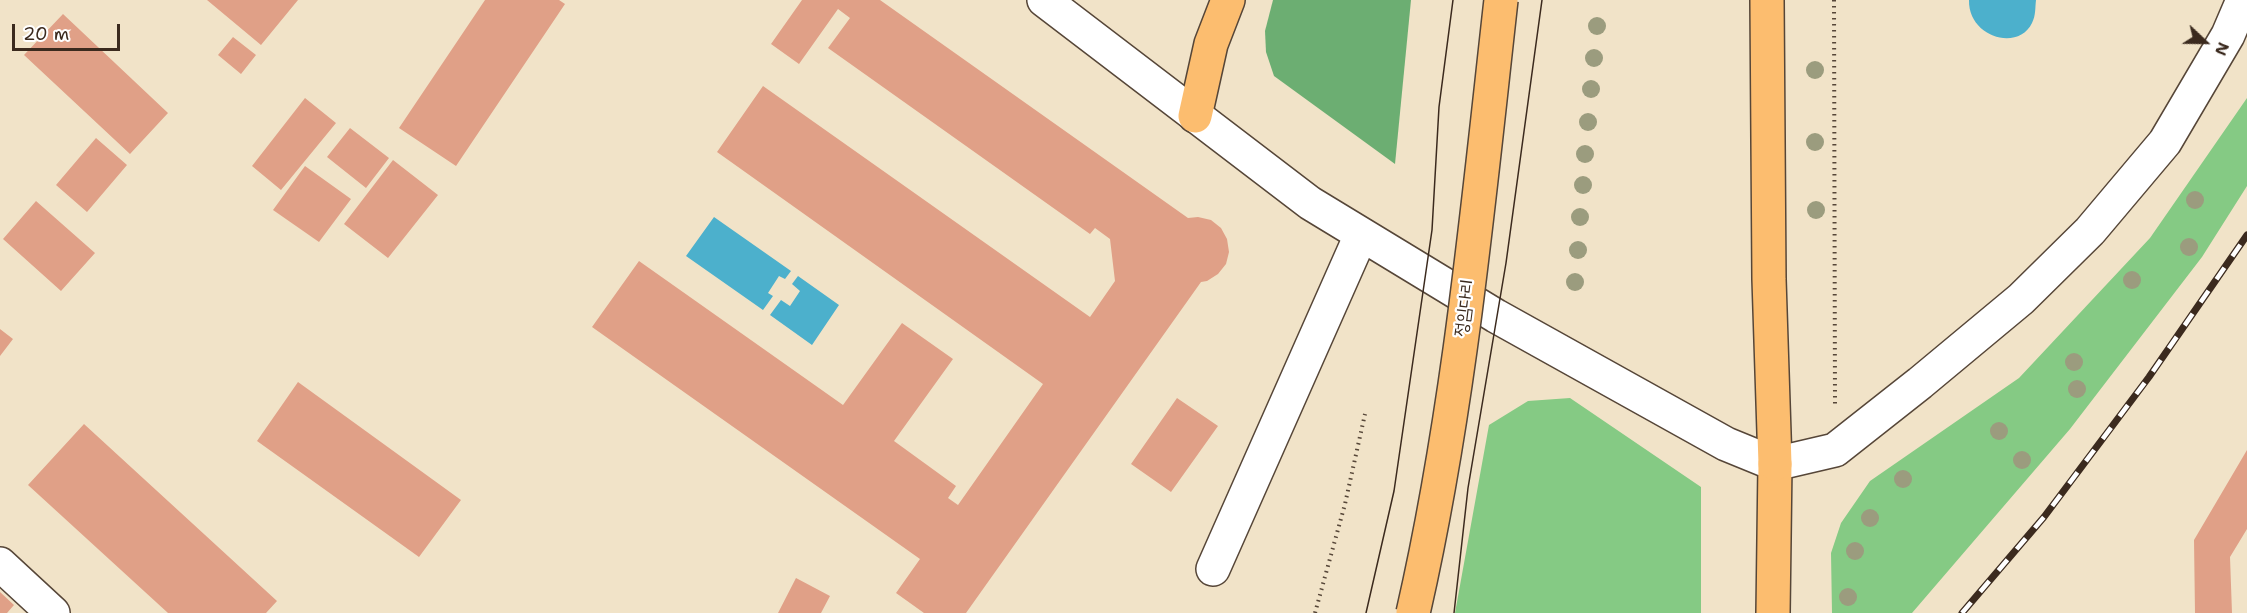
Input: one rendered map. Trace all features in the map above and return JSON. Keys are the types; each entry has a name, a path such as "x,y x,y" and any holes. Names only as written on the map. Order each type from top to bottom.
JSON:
{"main road":[{"path":"1195,116 1211,44 1228,0"},
{"name":"정임다리","path":"1413,613 1424,564 1456,381 1501,0"},
{"path":"1767,0 1769,279 1774,464 1773,613"}],"street":[{"path":"1044,0 1310,203 1496,316 1716,438 1774,464 1835,450 2013,306 2090,231 2165,142 2228,35 2243,0"},
{"path":"1213,569 1361,235"},
{"path":"0,564 42,610"}],"path":[{"path":"1834,0 1835,450"},
{"path":"1315,613 1346,504 1365,414"}],"green space":[{"path":"1273,0 1411,0 1395,164 1274,76 1266,52 1265,31"},
{"path":"2247,98 2247,186 2202,257 2070,429 1912,613 1832,613 1831,553 1841,523 1870,481 2019,378 2150,238"},
{"path":"1570,398 1701,487 1701,613 1455,613 1489,425 1528,401"}],"water":[{"path":"1969,0 2036,0 2034,17 2025,32 2016,37 1995,36 1976,23 1971,13"},
{"path":"714,217 791,271 785,279 779,276 768,293 773,296 763,310 686,256"},
{"path":"798,276 839,305 812,345 770,315 781,300 790,306 800,291 792,284"}],"building":[{"path":"207,0 298,0 261,45"},
{"path":"485,0 559,0 565,4 456,166 399,128"},
{"path":"802,0 880,0 1188,218 1198,217 1211,220 1221,228 1227,239 1229,252 1226,264 1218,274 1201,282 966,613 924,613 896,593 920,559 592,327 639,261 843,405 902,323 953,359 894,441 956,486 948,498 958,505 1043,384 717,152 763,86 1090,317 1115,281 1110,239 1095,228 1090,234 828,48 850,18 838,9 799,64 771,44"},
{"path":"63,14 168,113 130,154 24,55"},
{"path":"233,37 256,55 241,74 218,55"},
{"path":"305,98 336,123 281,190 252,166"},
{"path":"350,128 389,158 366,188 327,157"},
{"path":"96,138 127,165 87,212 56,185"},
{"path":"393,160 438,195 388,258 344,224"},
{"path":"305,166 351,199 319,242 273,210"},
{"path":"36,201 95,253 61,291 3,239"},
{"path":"0,329 13,339 0,356"},
{"path":"298,382 461,500 419,557 257,441"},
{"path":"1177,398 1218,426 1171,492 1131,464"},
{"path":"84,424 277,601 266,613 168,613 28,485"},
{"path":"2247,450 2247,529 2230,557 2232,613 2195,613 2194,540"},
{"path":"796,578 830,596 821,613 778,613"},
{"path":"0,592 14,605 7,613 0,613"}],"tram line":[{"path":"1366,613 1394,491 1432,230 1439,107 1453,0"},
{"path":"1454,613 1468,488 1506,263 1542,0"}],"railway":[{"path":"1962,613 2044,517 2149,377 2247,235"}]}
